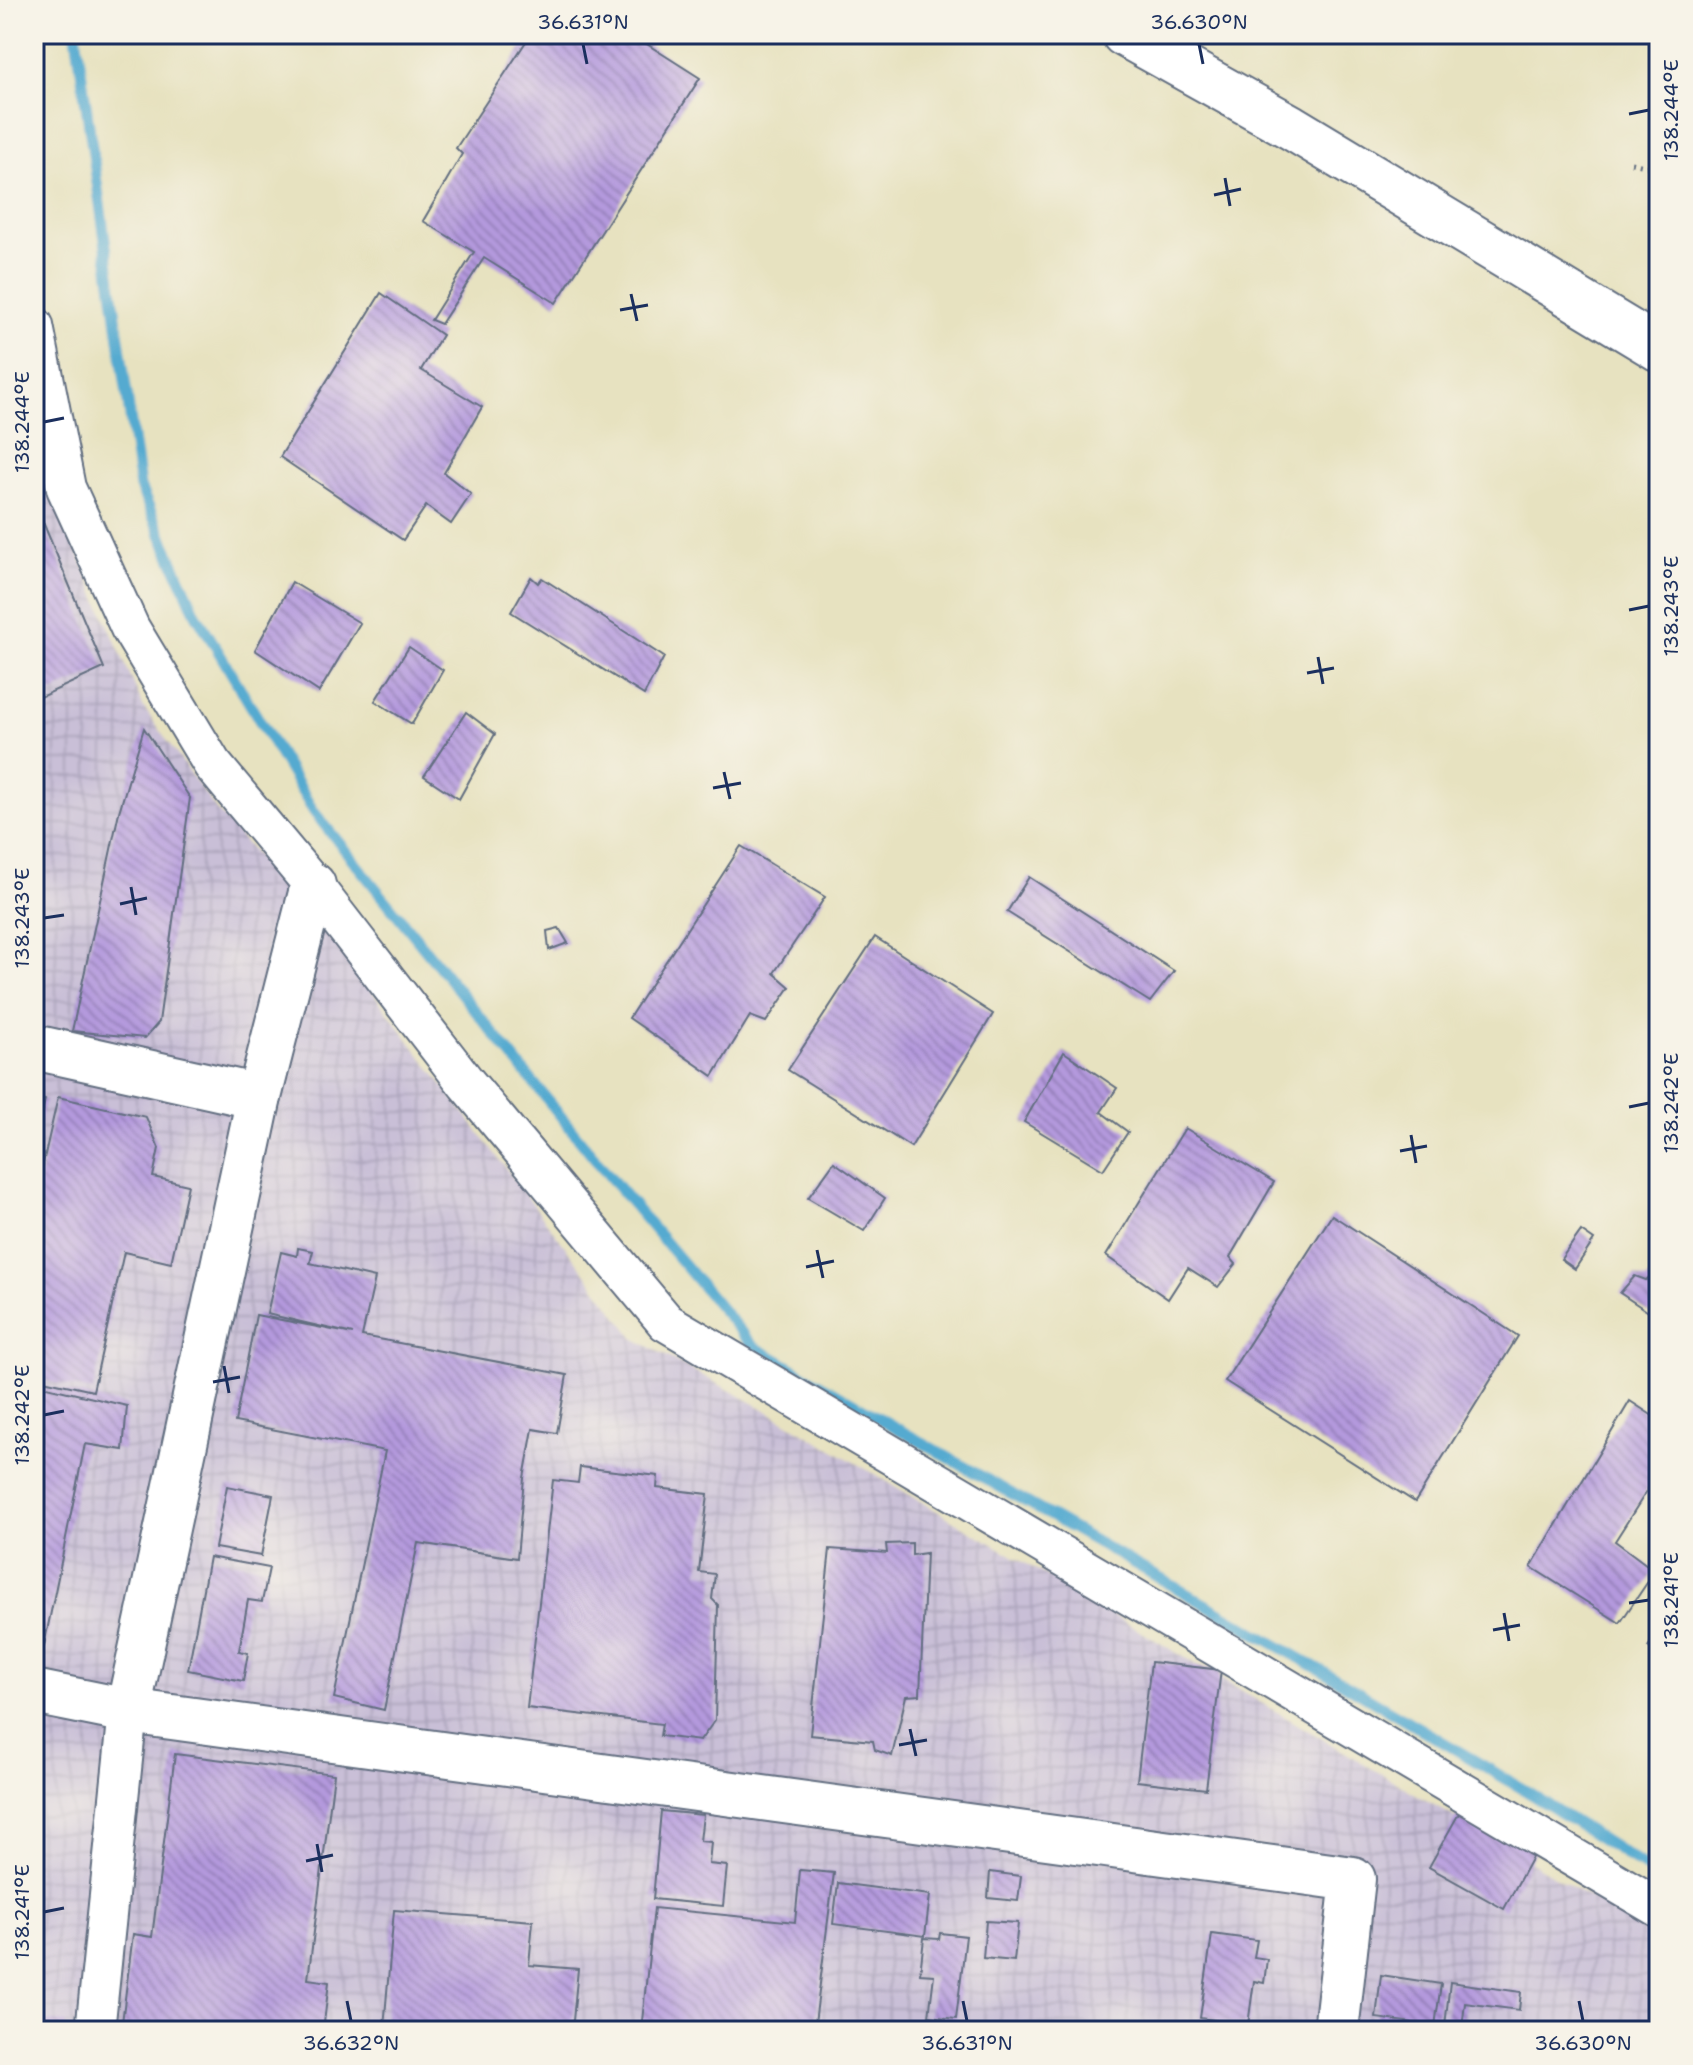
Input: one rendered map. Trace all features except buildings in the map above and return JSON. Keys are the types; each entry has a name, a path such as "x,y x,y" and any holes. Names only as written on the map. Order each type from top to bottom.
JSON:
{"street":[{"path":"1124,34 1291,127 1659,349"},
{"path":"34,326 66,488 130,628 212,764 313,885 467,1084 666,1322 1659,1908"},
{"path":"95,2031 128,1711 259,1097 313,885"},
{"path":"34,1047 259,1097"},
{"path":"34,1692 128,1711 1353,1879 1336,2031"}],"path":[{"path":"1631,163 1659,169"}],"shaded area":[{"path":"34,440 47,481 144,708 217,811 337,945 635,1339 766,1410 1659,1938 1659,2031 34,2031"}],"waterway":[{"path":"76,34 140,487 196,614 314,812 619,1188 753,1346 1331,1676 1528,1792 1659,1876"}]}
